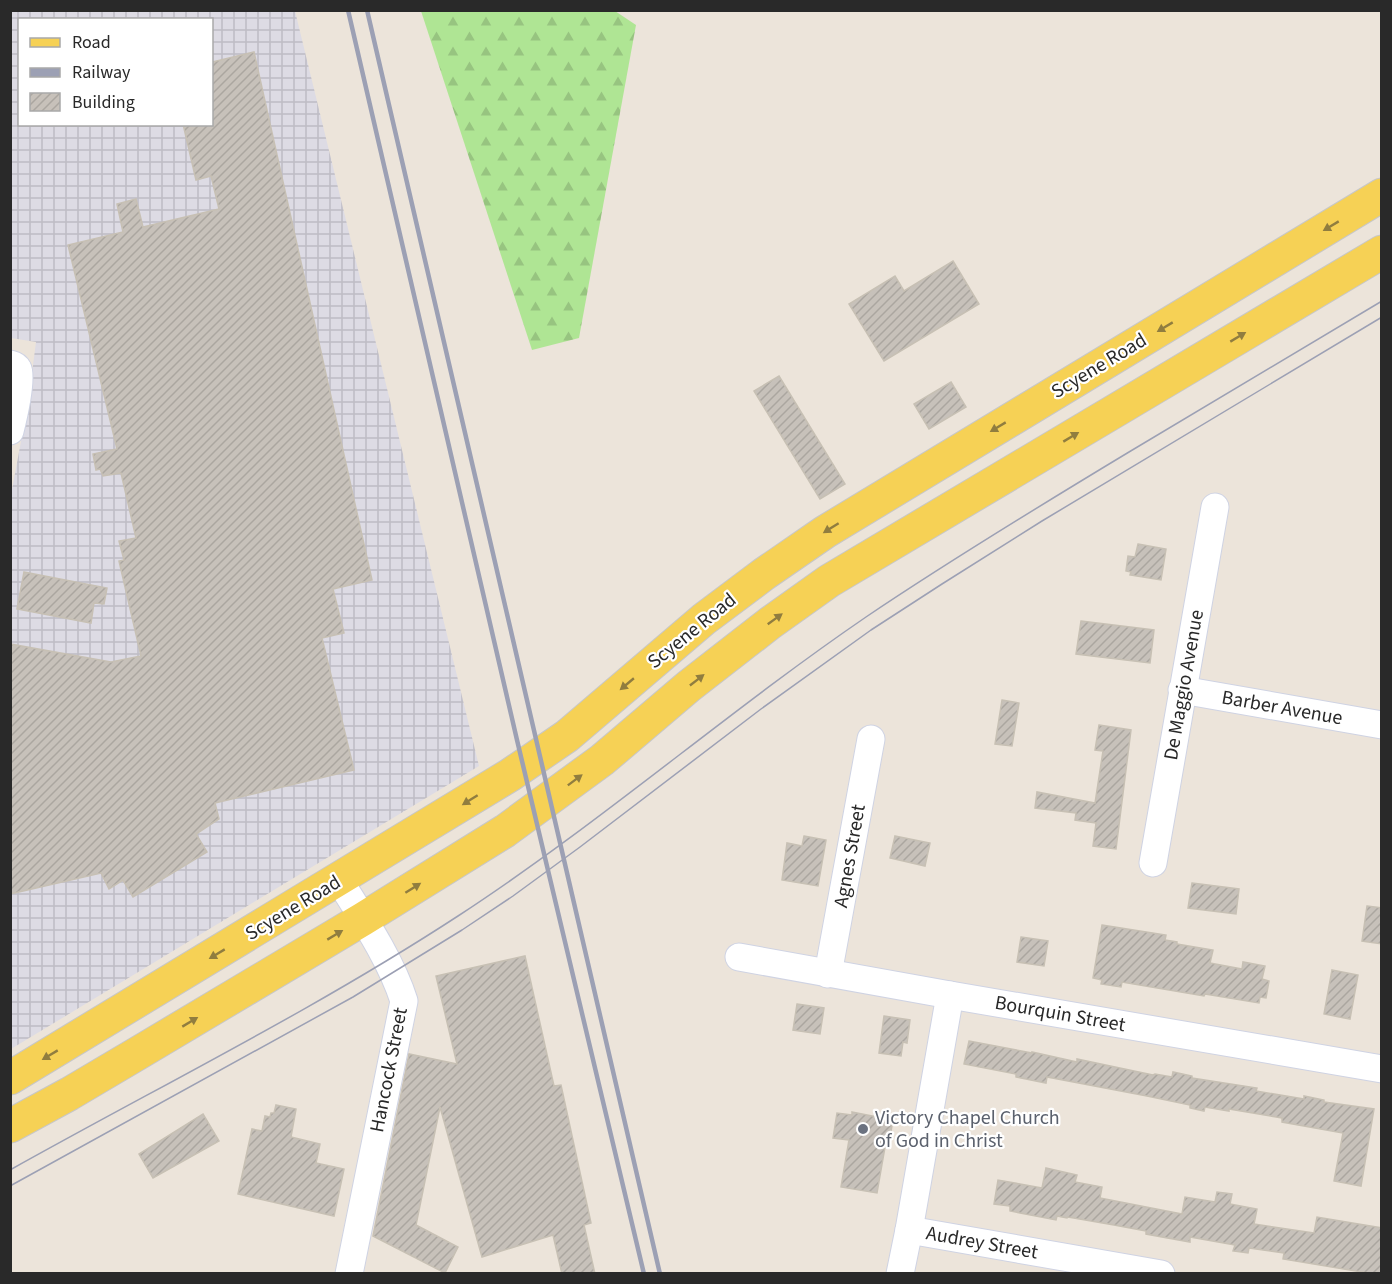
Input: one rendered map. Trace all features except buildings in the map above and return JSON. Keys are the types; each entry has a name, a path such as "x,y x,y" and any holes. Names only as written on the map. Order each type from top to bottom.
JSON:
{"main road":[{"name":"Scyene Road","path":"15,1073 510,776 567,736 704,619 825,532 1382,195"},
{"path":"10,1126 69,1094 363,919 515,824 602,760 689,686 829,580 1382,252"},
{"path":"906,483 930,520"}],"street":[{"path":"10,364 14,364 19,371 20,380 10,431"},
{"name":"De Maggio Avenue","path":"1153,863 1215,507"},
{"name":"Barber Avenue","path":"1182,690 1382,725"},
{"name":"Agnes Street","path":"828,974 871,739"},
{"name":"Hancock Street","path":"339,880 398,982 404,1002 349,1274"},
{"name":"Bourquin Street","path":"739,957 1382,1069"},
{"path":"900,1274 950,995"},
{"name":"Audrey Street","path":"909,1230 1161,1274"}],"shaded area":[{"path":"10,11 295,11 479,766 11,1049 10,500 28,404 36,342 11,338"}],"green space":[{"path":"421,11 615,11 636,25 579,338 532,350"}],"tram line":[{"path":"10,1170 293,1016 458,916 562,844 814,653 898,595 1063,492 1382,301"},
{"path":"10,1186 353,997 462,930 580,847 761,709 871,630 1042,521 1382,317"}],"railway":[{"path":"348,10 517,740 644,1274"},
{"path":"367,10 660,1274"}],"place":[{"name":"Victory Chapel Church of God in Christ","path":"863,1129"}]}
